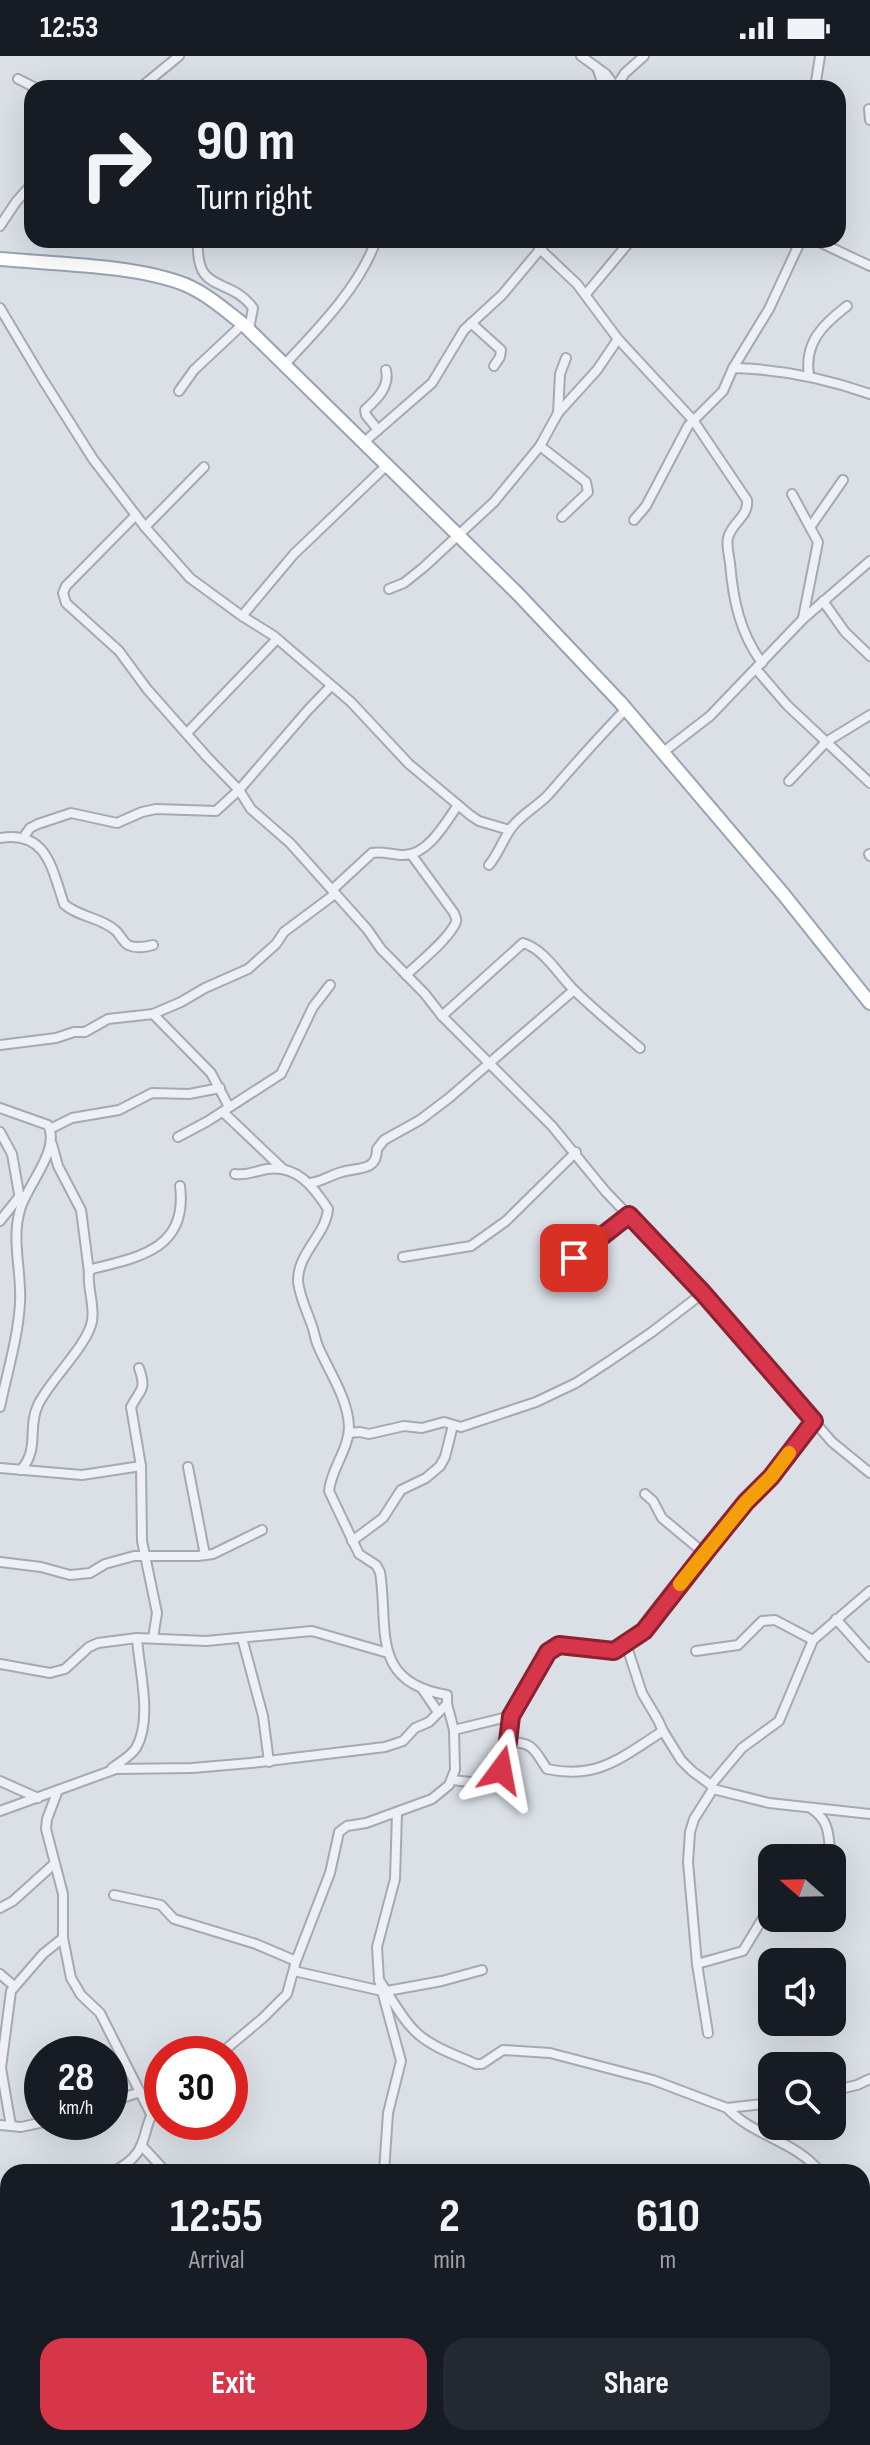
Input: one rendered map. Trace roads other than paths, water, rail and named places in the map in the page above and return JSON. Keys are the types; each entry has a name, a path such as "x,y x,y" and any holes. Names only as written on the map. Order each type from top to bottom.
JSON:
{"main road":[{"path":"0,259 154,275 186,285 206,296 246,326 518,594 626,709 784,895 870,1003"}],"street":[{"path":"153,80 179,56"},
{"path":"581,56 610,80"},
{"path":"621,80 644,56"},
{"path":"816,80 820,56"},
{"path":"597,69 601,80"},
{"path":"18,79 24,82"},
{"path":"869,109 870,120"},
{"path":"0,226 24,193"},
{"path":"179,391 194,370 246,326 253,308 248,301 209,279 201,271 198,248"},
{"path":"286,363 351,287 373,248"},
{"path":"586,294 624,248"},
{"path":"634,520 646,506 684,432 721,394 769,309 797,248"},
{"path":"832,248 870,266"},
{"path":"363,443 432,383 471,323 502,295 541,250 586,294 618,339 693,420 747,500 745,513 728,536 732,589 747,640 778,697 870,783"},
{"path":"809,376 809,353 818,331 847,306"},
{"path":"0,308 93,459 145,527 190,578 268,631 351,702 409,764 458,805 479,821 509,830"},
{"path":"471,323 501,350 494,366"},
{"path":"389,589 404,583 459,537 494,502 540,446 558,413 590,378 618,339"},
{"path":"558,413 560,374 566,358"},
{"path":"733,368 787,371 870,394"},
{"path":"378,430 365,413 384,390 388,378 386,370"},
{"path":"540,446 586,482 588,487 588,492 562,517"},
{"path":"242,616 294,554 386,466"},
{"path":"145,527 204,467"},
{"path":"811,526 843,480"},
{"path":"792,494 818,542 803,619"},
{"path":"136,515 66,586 63,596 66,603 119,651 147,689 239,790 258,817 290,843 442,1016 576,1152 606,1192 703,1293 832,1442 870,1473"},
{"path":"662,753 710,716 803,619 870,561"},
{"path":"823,601 845,632 870,656"},
{"path":"187,733 277,639"},
{"path":"23,838 30,828 71,813 117,823 156,809 213,812 239,790 331,686"},
{"path":"489,865 509,830 549,794 626,709"},
{"path":"789,781 826,742 870,715"},
{"path":"0,1045 56,1038 85,1032 108,1019 153,1014 248,969 288,929 334,892 372,853 411,854 424,847 458,805"},
{"path":"0,838 29,839 43,849 64,904 69,908 115,930 128,945 153,945"},
{"path":"406,975 438,945 456,919 411,854"},
{"path":"442,1016 523,943 527,943 548,960 574,990 640,1048"},
{"path":"178,1137 270,1083 283,1072 313,1007 330,985"},
{"path":"309,1183 341,1172 363,1169 373,1163 379,1145 434,1110 574,990"},
{"path":"153,1014 211,1073 220,1088 226,1110 283,1169 309,1183 329,1211 300,1265 298,1283 316,1343 346,1407 349,1433 329,1488 359,1554 376,1565 380,1572 382,1622 388,1653 395,1667 423,1690 438,1712"},
{"path":"50,1129 72,1118 119,1110 152,1093 189,1094 220,1088"},
{"path":"0,1108 50,1129 58,1166 81,1210 89,1272 92,1324 39,1402 34,1418 32,1453 21,1470"},
{"path":"0,1132 12,1154 20,1202 17,1234 19,1309 0,1407"},
{"path":"0,1221 20,1202 45,1159 51,1142"},
{"path":"403,1257 471,1246 506,1221 576,1152"},
{"path":"235,1174 283,1169"},
{"path":"89,1272 135,1258 155,1249 169,1237 179,1219 180,1186"},
{"path":"574,1258 629,1215"},
{"path":"349,1433 369,1434 404,1426 422,1428 444,1422 464,1427 500,1416 559,1392 652,1332 703,1293"},
{"path":"139,1368 143,1389 131,1407 141,1466 142,1541 157,1613 153,1638"},
{"path":"452,1780 492,1783 501,1770 511,1716 543,1659 559,1645 611,1651 626,1644 650,1624 704,1553 771,1477 814,1421"},
{"path":"352,1541 383,1518 401,1490 426,1478 440,1466 453,1425"},
{"path":"0,1468 82,1475 141,1466"},
{"path":"188,1467 205,1555"},
{"path":"645,1494 653,1501 662,1518 704,1553"},
{"path":"0,1562 41,1567 70,1575 90,1573 115,1560 145,1555 205,1555 229,1548 262,1530"},
{"path":"708,2033 697,1964 688,1862 694,1819 712,1787 742,1748 779,1721 813,1640 870,1591"},
{"path":"836,1619 870,1657"},
{"path":"696,1651 738,1645 762,1621 775,1620 813,1640"},
{"path":"0,1664 42,1673 59,1672 92,1644 137,1638 206,1641 316,1631 388,1653"},
{"path":"106,1772 136,1749 141,1732 145,1707 137,1638"},
{"path":"242,1638 263,1716 269,1762"},
{"path":"626,1644 642,1693 663,1731 681,1760 712,1787 769,1803 870,1814"},
{"path":"241,2036 287,1994 330,1873 339,1832 347,1826 397,1813 432,1799 444,1791 452,1780 455,1770 454,1730 447,1695 423,1690"},
{"path":"0,1811 116,1769 192,1768 269,1762 385,1747 403,1741 447,1704"},
{"path":"454,1730 511,1716"},
{"path":"508,1742 529,1744 547,1769 590,1771 604,1768 663,1731"},
{"path":"0,1781 38,1798"},
{"path":"58,1790 46,1823 63,1894 63,1938 74,1985 100,2013 144,2100"},
{"path":"812,1809 826,1823 829,1844"},
{"path":"385,2164 388,2113 401,2061 379,1980 377,1947 395,1879 397,1813"},
{"path":"0,1908 13,1901 54,1864"},
{"path":"114,1895 161,1905 174,1919 256,1944 295,1966 384,1991 482,1970"},
{"path":"697,1964 743,1951 758,1926"},
{"path":"11,2126 1,2068 10,1997 14,1986 43,1954 63,1938"},
{"path":"0,1974 14,1986"},
{"path":"384,1991 419,2035 476,2064 482,2064 503,2050 550,2053 653,2080 727,2108 743,2122 798,2151 812,2164"},
{"path":"846,2088 870,2079"},
{"path":"128,2096 140,2092"},
{"path":"727,2108 758,2105"},
{"path":"0,2125 24,2125"},
{"path":"129,2164 144,2140"},
{"path":"142,2146 159,2164"}]}
